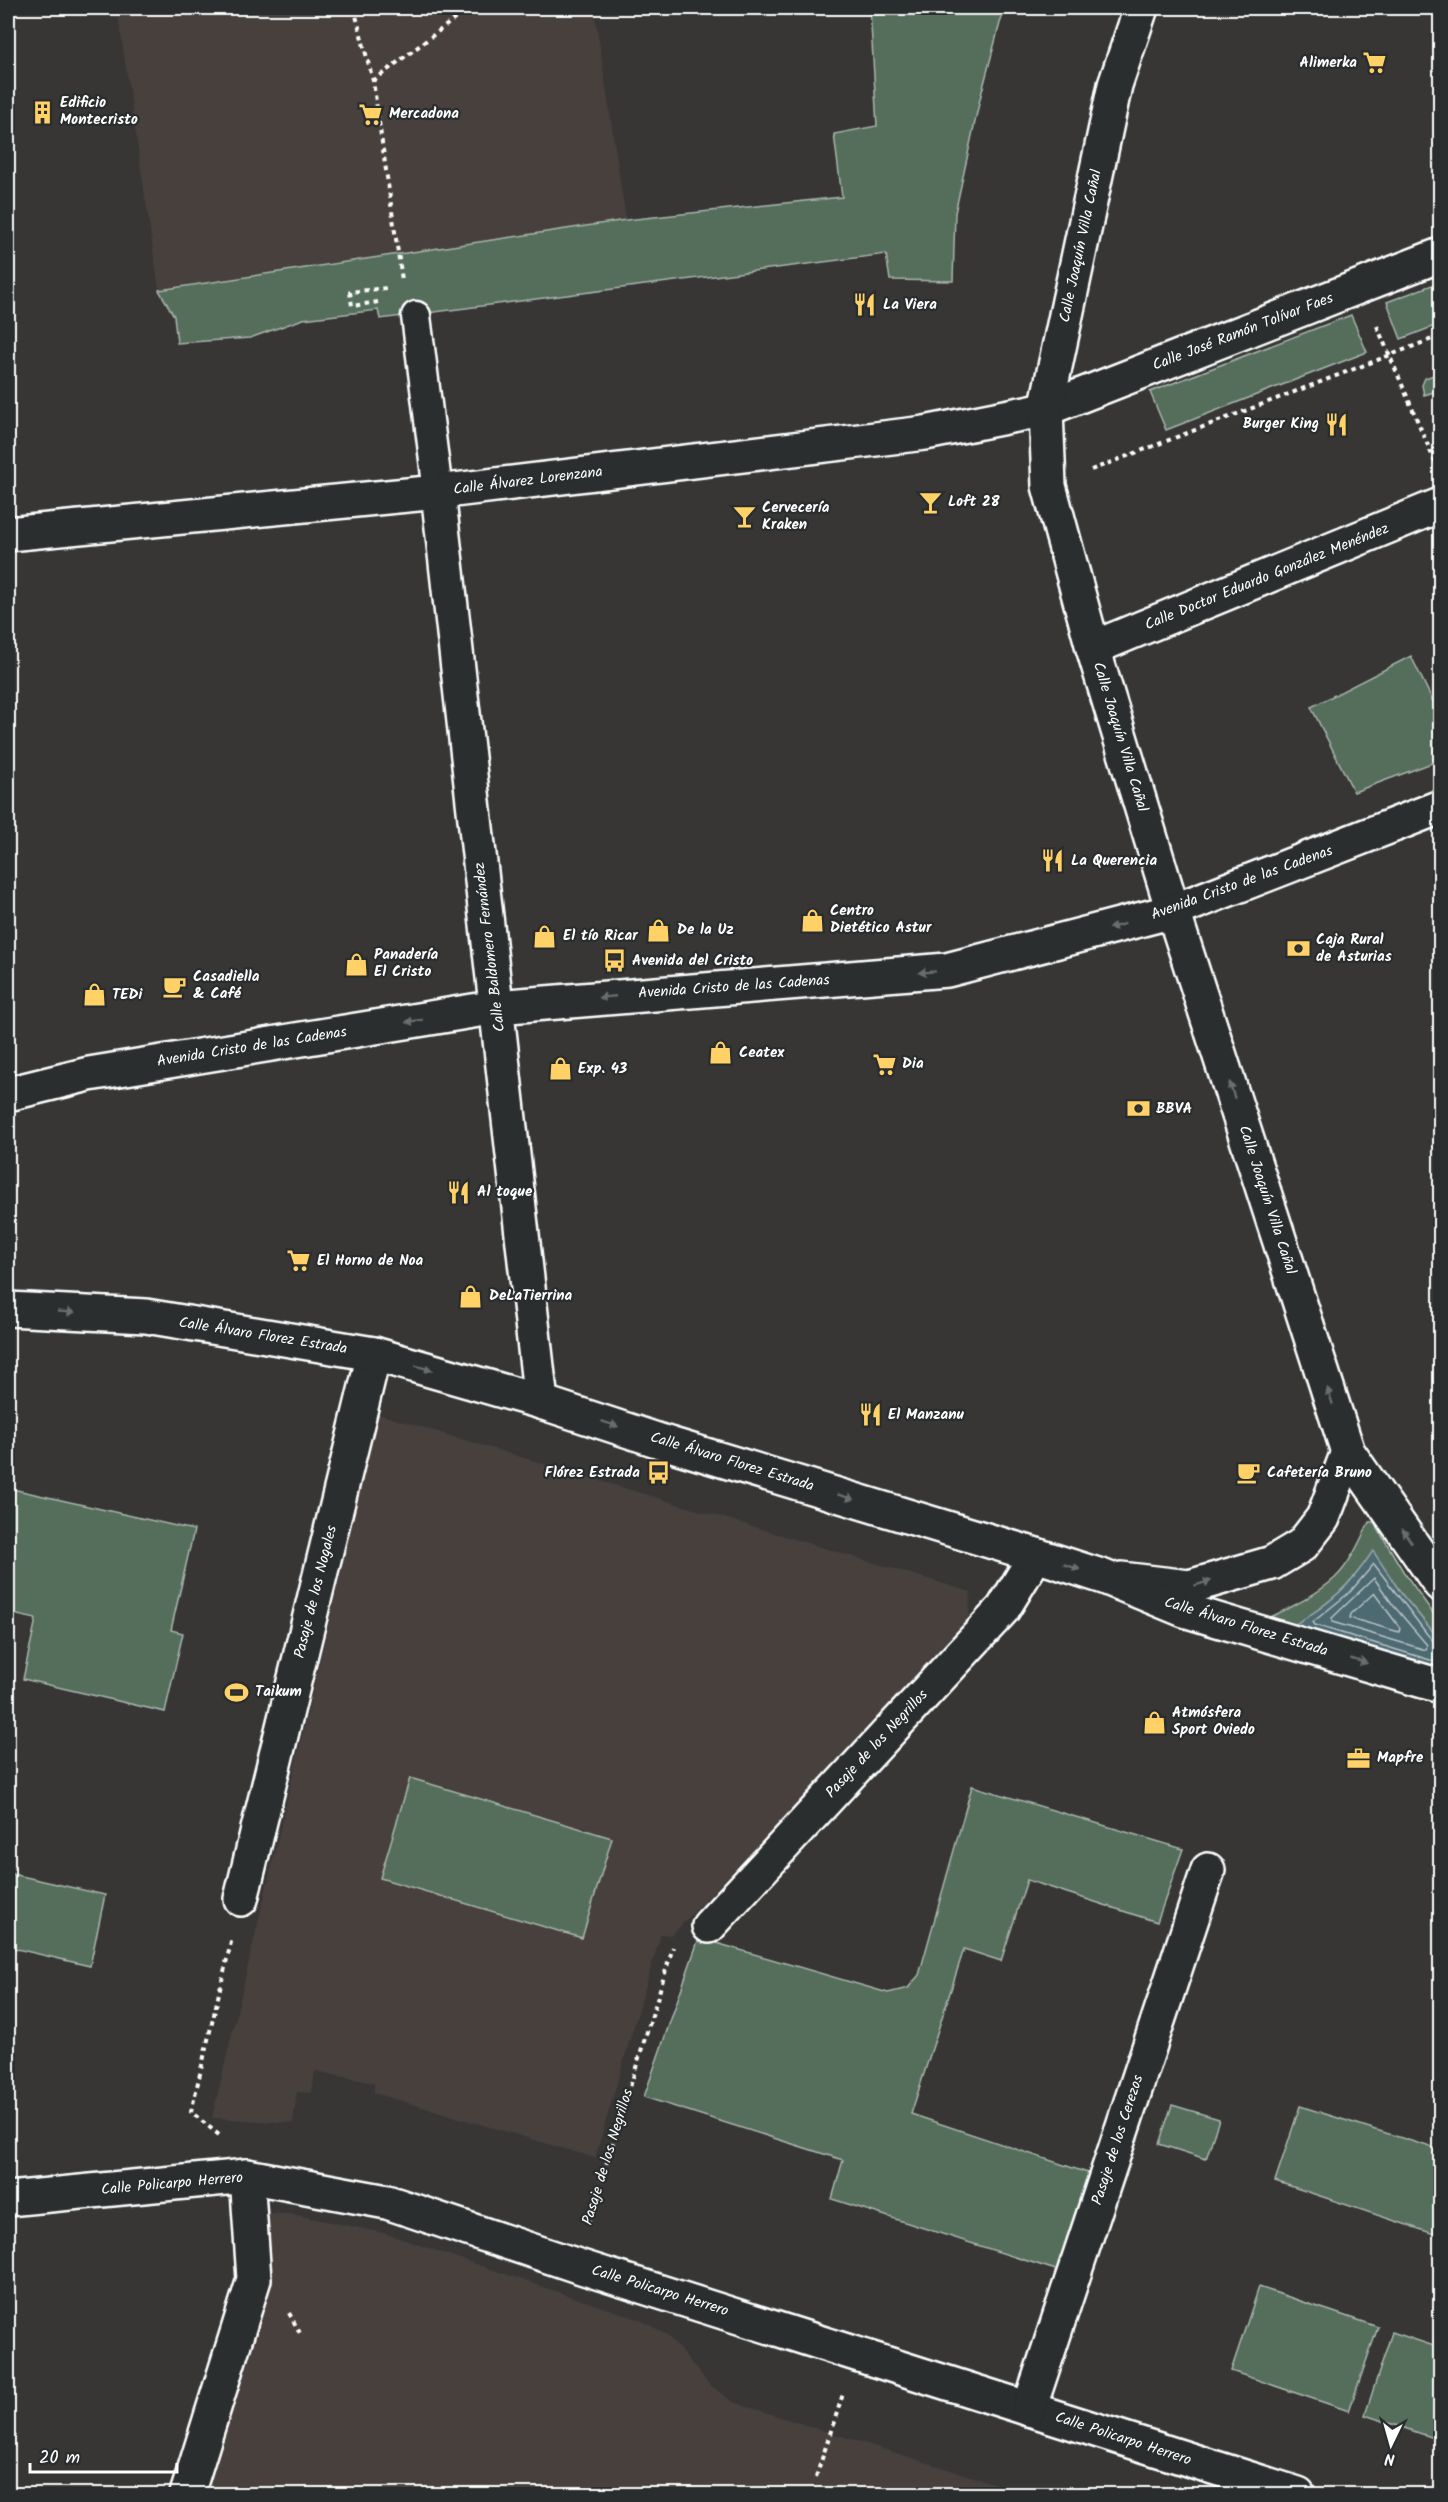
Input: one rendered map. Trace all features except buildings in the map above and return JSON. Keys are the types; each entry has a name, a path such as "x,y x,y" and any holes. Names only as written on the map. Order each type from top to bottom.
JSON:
{"street":[{"name":"Calle Joaquín Villa Cañal","path":"1141,8 1115,85 1046,409 1050,486 1093,648 1173,911 1348,1452 1440,1584"},
{"name":"Calle José Ramón Tolívar Faes","path":"1046,409 1440,255"},
{"name":"Calle Álvarez Lorenzana","path":"8,534 438,492 925,434 1046,409"},
{"name":"Calle Baldomero Fernández","path":"438,492 541,1401"},
{"name":"Calle Doctor Eduardo González Menéndez","path":"1093,648 1440,505"},
{"name":"Avenida Cristo de las Cadenas","path":"8,1094 89,1074 497,1007 947,970 1173,911 1440,807"},
{"name":"Calle Álvaro Florez Estrada","path":"8,1309 146,1316 374,1354 541,1401 669,1444 1036,1555 1104,1577 1184,1610 1440,1686"},
{"name":"Pasaje de los Nogales","path":"242,1899 374,1354"},
{"path":"1104,1577 1189,1587 1272,1563 1302,1545 1323,1518 1348,1452"},
{"name":"Pasaje de los Negrillos","path":"709,1926 1003,1609 1036,1555"},
{"name":"Pasaje de los Cerezos","path":"1029,2409 1208,1870"},
{"path":"188,2494 254,2279 247,2176"},
{"name":"Calle Policarpo Herrero","path":"8,2199 247,2176 387,2202 575,2265 1298,2494"}],"lane":[{"path":"416,316 438,492"}],"path":[{"path":"354,8 373,81 399,254"},
{"path":"373,81 469,8"},
{"path":"1360,286 1436,463"},
{"path":"1050,486 1440,336"},
{"name":"Pasaje de los Negrillos","path":"575,2265 673,1946"},
{"path":"191,2112 230,1947"},
{"path":"287,2310 301,2336"},
{"path":"816,2477 856,2353"}],"shaded area":[{"name":"Mercadona","path":"117,8 594,8 626,220 159,290"},
{"path":"378,1414 971,1592 968,1624 672,1935 661,1934 595,2158 374,2093 374,2083 315,2071 312,2093 297,2092 293,2123 212,2118"},
{"path":"250,2213 291,2214 384,2233 641,2320 667,2335 710,2385 733,2402 1027,2494 191,2494 258,2279"}],"green space":[{"path":"870,8 1006,8 980,99 955,213 953,281 890,280 886,254 380,319 378,310 303,319 250,338 177,343 174,316 159,290 626,220 842,197 834,134 877,126"},
{"path":"1440,282 1440,324 1401,339 1387,302"},
{"path":"1351,315 1367,352 1166,430 1150,392"},
{"path":"1434,375 1440,386 1440,410 1434,392 1424,395 1422,385 1425,378"},
{"path":"1411,656 1440,716 1440,760 1354,792 1311,707"},
{"path":"8,1488 194,1530 171,1630 183,1633 165,1712 23,1679 36,1619 8,1613"},
{"path":"1369,1522 1374,1522 1403,1571 1440,1623 1440,1640 1403,1596 1373,1552 1356,1575 1338,1593 1295,1625 1440,1669 1262,1621 1309,1597 1335,1578 1350,1559"},
{"path":"410,1778 612,1838 582,1938 380,1878"},
{"path":"972,1786 1183,1849 1157,1922 1027,1880 1001,1961 964,1949 911,2114 1091,2174 1059,2271 832,2199 843,2160 644,2097 699,1938 888,1993 908,1988 919,1975"},
{"path":"8,1873 105,1895 90,1966 8,1947"},
{"path":"1172,2105 1219,2119 1206,2159 1159,2144"},
{"path":"1300,2106 1440,2150 1440,2236 1275,2181"},
{"path":"1259,2287 1378,2327 1349,2411 1231,2371"},
{"path":"1392,2332 1440,2348 1440,2440 1365,2415"}],"water":[{"path":"1373,1551 1403,1596 1440,1640 1440,1669 1294,1625 1318,1610 1338,1593"}],"place":[{"name":"Alimerka","path":"1375,63"},
{"name":"Edificio Montecristo","path":"42,112"},
{"name":"Mercadona","path":"371,114"},
{"name":"La Viera","path":"865,305"},
{"name":"Burger King","path":"1337,424"},
{"name":"Loft 28","path":"930,502"},
{"name":"Cervecería Kraken","path":"744,517"},
{"name":"La Querencia","path":"1053,861"},
{"name":"Centro Dietético Astur","path":"812,920"},
{"name":"De la Uz","path":"659,930"},
{"name":"El tío Ricar","path":"545,936"},
{"name":"Caja Rural de Asturias","path":"1298,949"},
{"name":"Avenida del Cristo","path":"614,961"},
{"name":"Panadería El Cristo","path":"356,964"},
{"name":"Casadiella & Café","path":"175,986"},
{"name":"TEDi","path":"94,995"},
{"name":"Ceatex","path":"721,1053"},
{"name":"Dia","path":"884,1064"},
{"name":"Exp. 43","path":"560,1069"},
{"name":"BBVA","path":"1138,1109"},
{"name":"Al toque","path":"459,1192"},
{"name":"El Horno de Noa","path":"299,1261"},
{"name":"DeLaTierrina","path":"471,1296"},
{"name":"El Manzanu","path":"870,1415"},
{"name":"Flórez Estrada","path":"658,1473"},
{"name":"Cafetería Bruno","path":"1249,1473"},
{"name":"Taikum","path":"237,1692"},
{"name":"Atmósfera Sport Oviedo","path":"1154,1722"},
{"name":"Mapfre","path":"1359,1758"}]}
